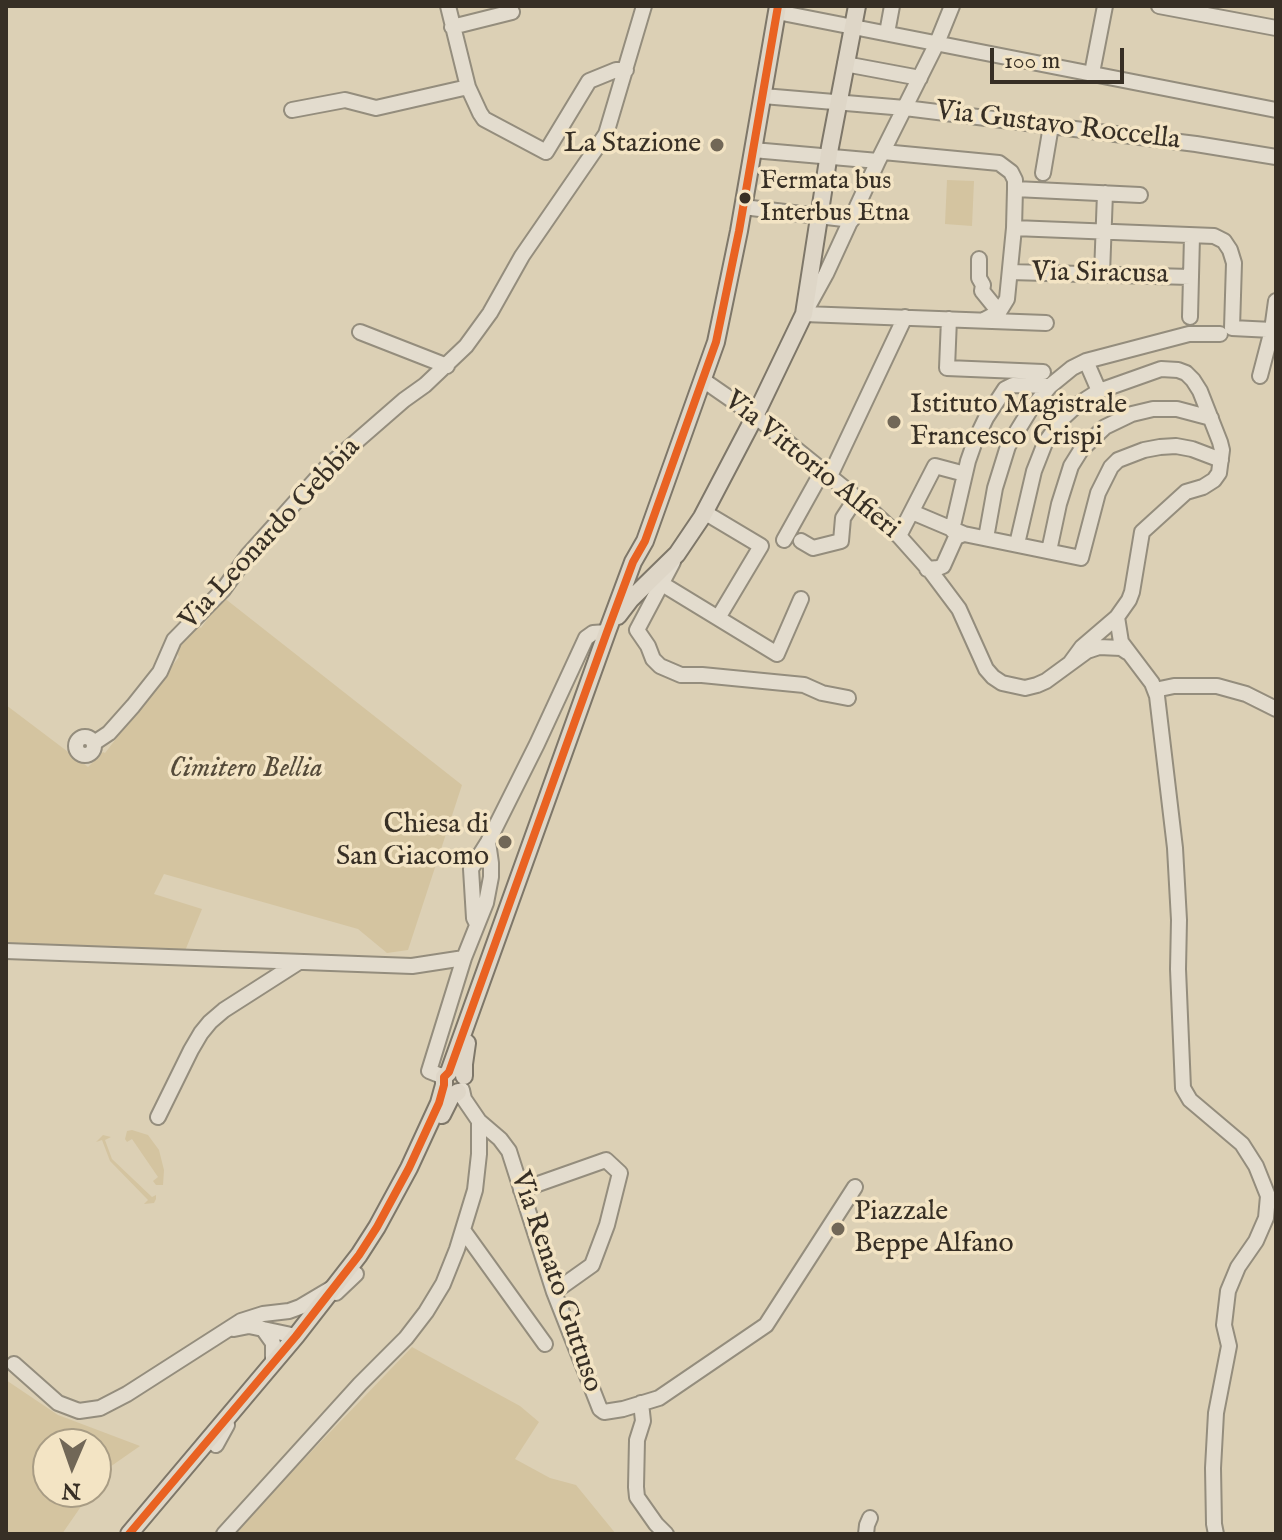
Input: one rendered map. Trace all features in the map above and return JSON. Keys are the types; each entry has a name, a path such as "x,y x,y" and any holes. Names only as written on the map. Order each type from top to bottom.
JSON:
{"main road":[{"path":"608,628 631,599 659,578 704,512 804,314 829,152 857,6"},
{"path":"130,1534 154,1516 216,1445 381,1240 452,1085 481,984 608,628 633,562 645,541 716,342 778,9"},
{"path":"645,541 647,568 655,571 659,578"},
{"path":"130,1534 296,1336 359,1255 384,1215 439,1103 452,1085"}],"street":[{"path":"448,6 468,87 484,119 546,152 589,81 616,70 626,70"},
{"name":"Via Leonardo Gebbia","path":"94,743 109,733 133,706 160,672 174,640 223,590 248,555 327,467 447,366 466,346 490,313 522,256 606,134 644,6"},
{"path":"887,33 892,6"},
{"path":"952,6 852,220 804,314 1046,323"},
{"path":"1092,73 1105,6"},
{"path":"1159,6 1276,28"},
{"path":"778,9 1276,110"},
{"path":"452,27 512,12"},
{"path":"845,64 920,78"},
{"path":"292,110 345,100 376,108 468,87"},
{"name":"Via Gustavo Roccella","path":"763,96 905,108 1196,144 1276,157"},
{"path":"1043,173 1051,126"},
{"path":"754,145 880,157 999,163 1011,172 1015,180 1014,228 1007,299 999,312 979,320"},
{"path":"1015,189 1140,195"},
{"path":"1102,274 1105,193"},
{"path":"742,213 818,221 852,220"},
{"path":"1014,228 1214,236 1224,241 1234,263 1232,328 1273,335"},
{"path":"1190,317 1192,236"},
{"path":"979,259 982,291 999,312"},
{"name":"Via Siracusa","path":"1010,272 1190,277"},
{"path":"1260,376 1270,362 1276,301"},
{"path":"784,540 826,473 905,317"},
{"path":"949,319 947,368 1043,372"},
{"path":"360,332 447,366"},
{"path":"986,538 995,488 1008,446 1030,410 1050,386 1086,361 1189,334 1220,334"},
{"path":"1086,361 1099,391"},
{"path":"1017,544 1034,471 1045,443 1062,419 1077,405 1099,391 1161,369 1178,370 1193,380 1222,450 1219,473 1203,487 1186,492 1142,532 1132,592 1117,617 1082,647 1071,662"},
{"name":"Via Vittorio Alfieri","path":"705,373 899,536 959,609 986,669 993,677 1002,683 1025,688 1046,681 1071,662"},
{"path":"927,569 943,566 956,537 965,474 975,441 1005,389 1013,385 1050,386"},
{"path":"1049,551 1071,466 1081,450 1105,427 1132,414 1153,409 1177,409 1211,418"},
{"path":"912,512 958,532 1081,558 1098,493 1118,460 1144,450 1176,446 1221,460"},
{"path":"899,536 935,466 965,474"},
{"path":"801,541 813,548 841,541 843,518 856,498"},
{"path":"704,512 761,546 718,618"},
{"path":"801,599 777,654 659,578 637,630 653,659 660,666 681,675 804,685 822,693 848,698"},
{"path":"1117,617 1121,642 1155,690 1175,848 1183,1088 1190,1100 1242,1144 1256,1166 1268,1196 1266,1218 1228,1291 1224,1325 1229,1346 1216,1413 1213,1468 1216,1534"},
{"path":"224,1534 360,1384 406,1338 443,1284 475,1190 480,1146 479,1121 452,1085 429,1071 464,958 486,903 491,877 488,842 556,706 586,638 608,628"},
{"path":"1071,662 1099,647 1121,648 1127,652"},
{"path":"1155,690 1174,686 1217,686 1246,694 1276,709"},
{"path":"6,951 412,966 464,958"},
{"path":"158,1117 191,1050 210,1022 241,998 299,962"},
{"path":"452,1085 472,1130 477,1175"},
{"name":"Via Renato Guttuso","path":"479,1121 509,1151 554,1292 600,1409 609,1413 659,1398 766,1325 855,1187"},
{"path":"521,1190 606,1160 620,1173 607,1225 592,1265 554,1292"},
{"path":"463,1230 545,1344"},
{"path":"223,1332 249,1326 296,1336 302,1334 356,1274"},
{"path":"14,1364 69,1409 88,1410 109,1405 253,1316 282,1313 300,1307 336,1286"},
{"path":"216,1445 227,1425 294,1343 294,1328 286,1318 275,1313"},
{"path":"263,1329 273,1343 273,1363"},
{"path":"641,1403 643,1421 637,1440 637,1497 666,1534"},
{"path":"866,1534 870,1518"}],"green space":[{"path":"947,180 974,181 972,226 945,224"},
{"name":"Cimitero Bellia","path":"223,597 462,785 408,950 387,953 358,929 164,874 154,894 202,909 185,951 39,948 37,945 23,944 20,947 6,947 6,705 88,767 105,753 179,657 174,647 181,640 185,641 196,625 201,628"},
{"path":"127,1131 148,1135 159,1150 164,1170 163,1185 156,1185 153,1181 158,1177 132,1139 127,1142 125,1139"},
{"path":"103,1135 111,1137 105,1140 112,1159 152,1197 156,1195 154,1203 144,1204 148,1200 110,1161 102,1140 96,1142"},
{"path":"412,1347 520,1406 539,1422 515,1459 550,1478 576,1485 616,1534 232,1534"},
{"path":"6,1380 58,1415 92,1428 32,1428 32,1508 80,1508 62,1534 6,1534"},
{"path":"112,1435 140,1446 112,1466"}],"transit line":[{"path":"129,1534 296,1336 359,1255 409,1168 439,1103 444,1077 449,1072 607,632 633,562 645,541 716,342 739,231 778,6"}],"place":[{"name":"La Stazione","path":"717,145"},
{"name":"Fermata bus Interbus Etna","path":"745,198"},
{"name":"Istituto Magistrale Francesco Crispi","path":"894,422"},
{"name":"Chiesa di San Giacomo","path":"505,842"},
{"name":"Piazzale Beppe Alfano","path":"838,1229"}]}
